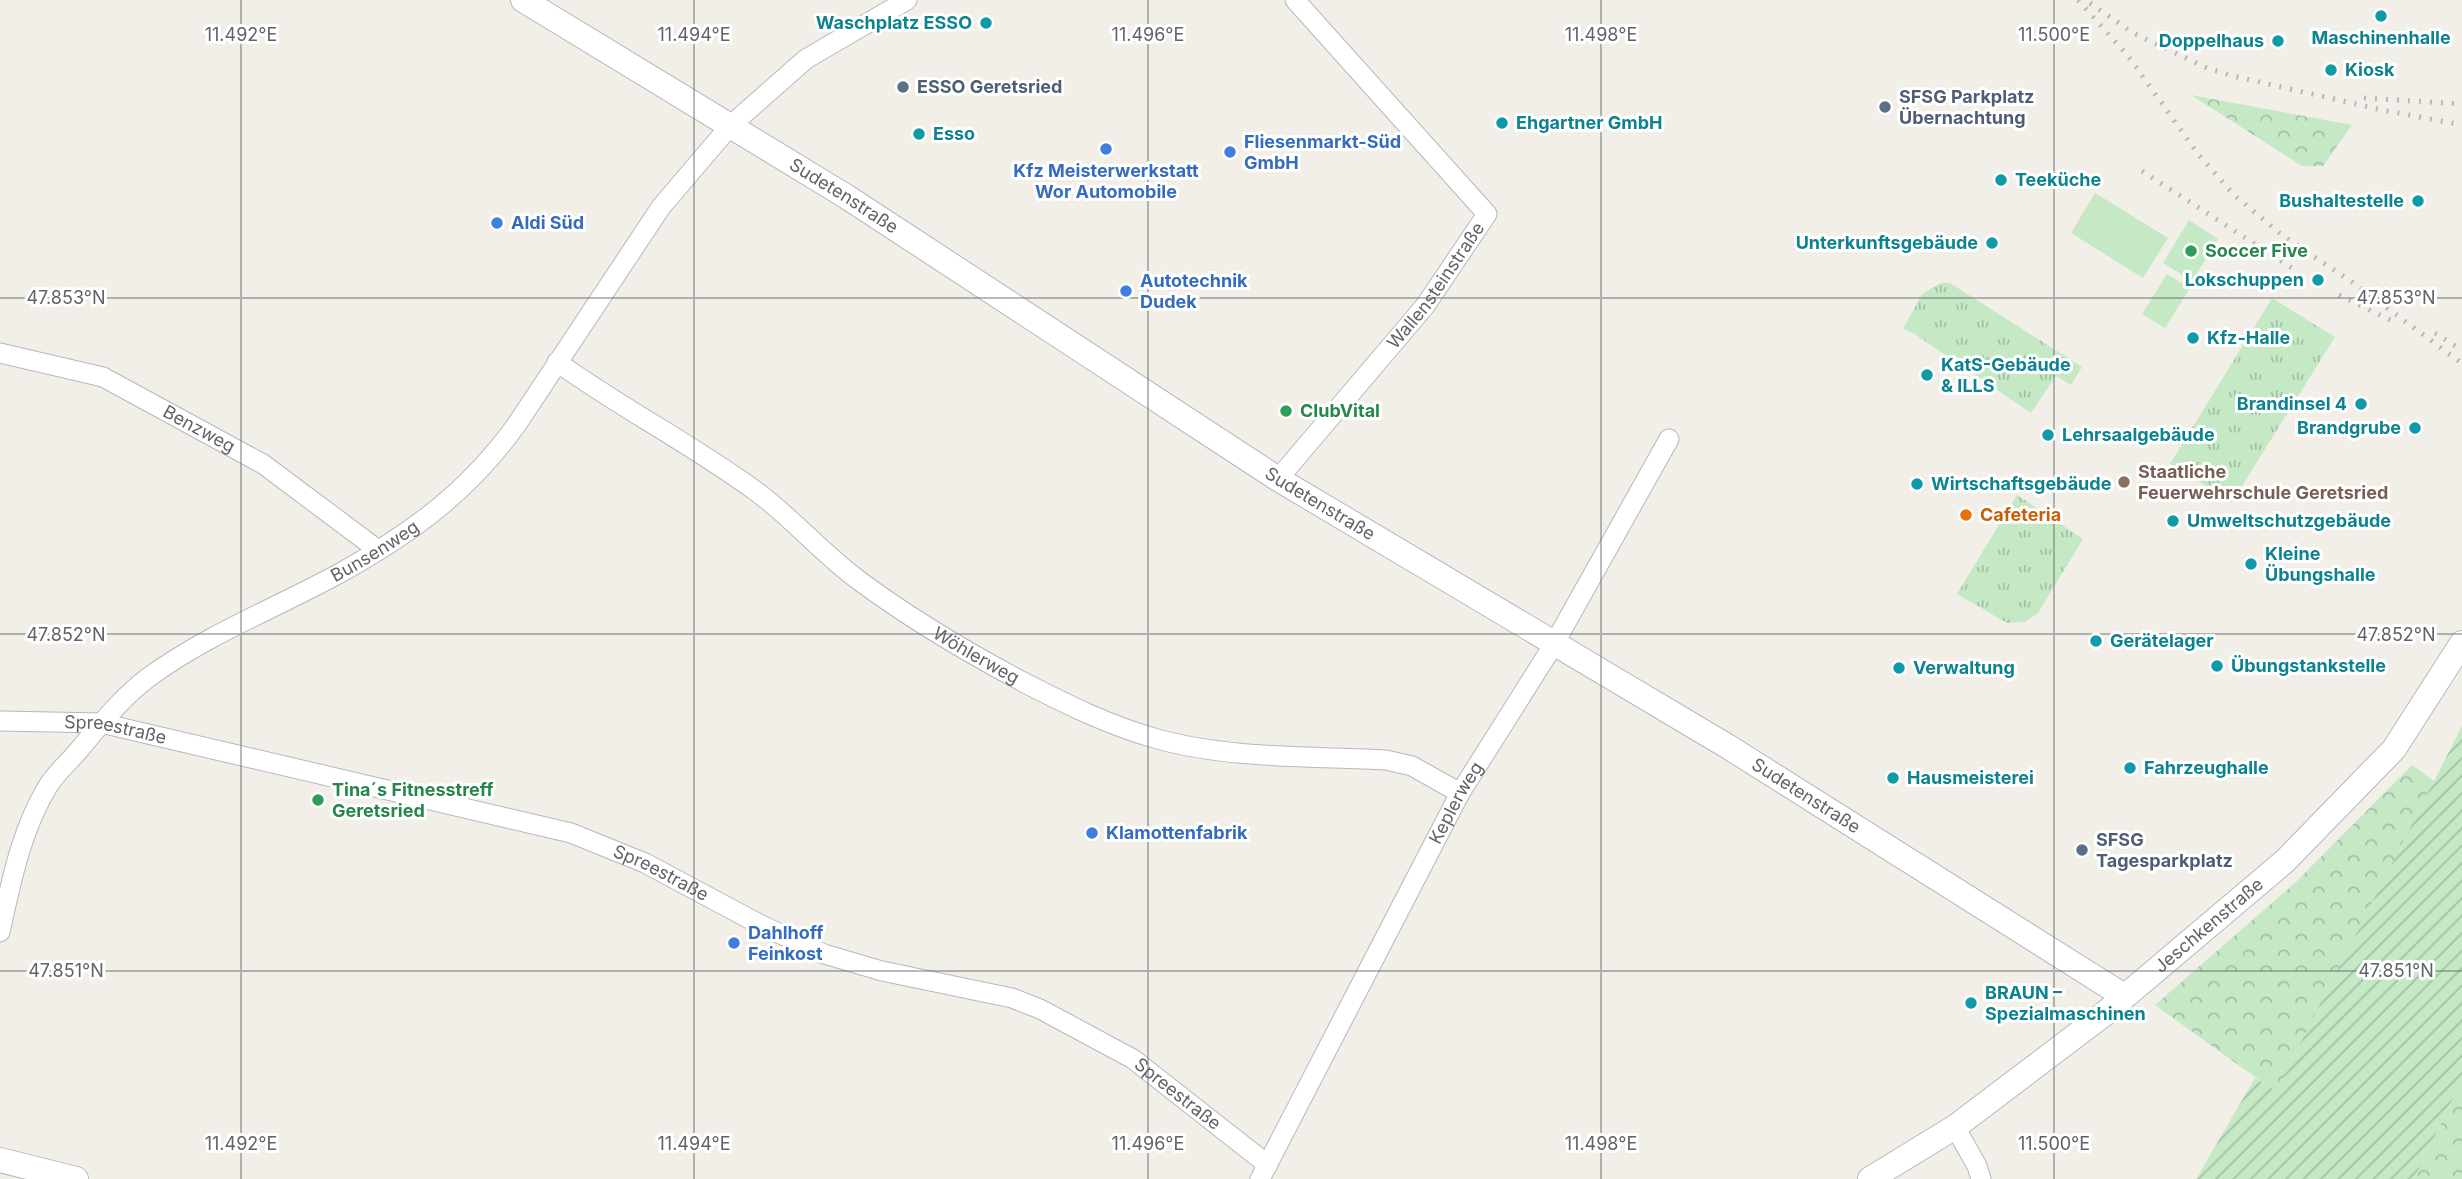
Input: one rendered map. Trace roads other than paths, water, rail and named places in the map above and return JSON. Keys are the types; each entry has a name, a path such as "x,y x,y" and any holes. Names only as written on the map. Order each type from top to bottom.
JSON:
{"street":[{"name":"Sudetenstraße","path":"523,0 847,198 1278,479 1727,746 2124,996"},
{"name":"Wallensteinstraße","path":"1278,479 1425,306 1487,214 1296,0"},
{"name":"Bunsenweg","path":"0,932 17,857 43,796 48,786 101,723 147,678 216,634 378,550 426,518 468,483 494,457 661,207 730,126 806,60 903,1"},
{"name":"Benzweg","path":"0,353 103,377 263,464 378,550"},
{"name":"Wöhlerweg","path":"556,362 757,493 855,578 931,630 1080,711 1133,732 1190,747 1224,752 1386,760 1412,766 1460,793"},
{"name":"Keplerweg","path":"1264,1172 1460,793 1554,644 1669,439"},
{"name":"Jeschkenstraße","path":"1870,1179 1955,1127 2103,1015 2285,861 2395,749 2462,643"},
{"name":"Spreestraße","path":"0,721 101,723 571,833 645,863 761,925 824,954 882,971 1013,998 1040,1009 1133,1059 1264,1172"},
{"path":"1955,1127 1977,1166 1981,1179"},
{"path":"0,1160 76,1179"}],"railway":[{"path":"2078,0 2128,56 2198,154 2233,194 2283,236 2355,284 2460,362"},
{"path":"2090,3 2133,33 2207,68 2382,110 2462,125"},
{"path":"2364,98 2462,104"},
{"path":"2142,171 2295,270"},
{"path":"2339,295 2392,321"},
{"path":"2435,333 2462,350"}],"place":[{"name":"Maschinenhalle","path":"2381,16"},
{"name":"Waschplatz ESSO","path":"986,23"},
{"name":"Doppelhaus","path":"2278,41"},
{"name":"Kiosk","path":"2331,70"},
{"name":"ESSO Geretsried","path":"903,87"},
{"name":"SFSG Parkplatz Übernachtung","path":"1885,107"},
{"name":"Ehgartner GmbH","path":"1502,123"},
{"name":"Esso","path":"919,134"},
{"name":"Kfz Meisterwerkstatt Wor Automobile","path":"1106,149"},
{"name":"Fliesenmarkt-Süd GmbH","path":"1230,152"},
{"name":"Teeküche","path":"2001,180"},
{"name":"Bushaltestelle","path":"2418,201"},
{"name":"Aldi Süd","path":"497,223"},
{"name":"Unterkunftsgebäude","path":"1992,243"},
{"name":"Soccer Five","path":"2191,251"},
{"name":"Lokschuppen","path":"2318,280"},
{"name":"Autotechnik Dudek","path":"1126,291"},
{"name":"Kfz-Halle","path":"2193,338"},
{"name":"KatS-Gebäude & ILLS","path":"1927,375"},
{"name":"Brandinsel 4","path":"2361,404"},
{"name":"ClubVital","path":"1286,411"},
{"name":"Brandgrube","path":"2415,428"},
{"name":"Lehrsaalgebäude","path":"2048,435"},
{"name":"Staatliche Feuerwehrschule Geretsried","path":"2124,482"},
{"name":"Wirtschaftsgebäude","path":"1917,484"},
{"name":"Cafeteria","path":"1966,515"},
{"name":"Umweltschutzgebäude","path":"2173,521"},
{"name":"Kleine Übungshalle","path":"2251,564"},
{"name":"Gerätelager","path":"2096,641"},
{"name":"Übungstankstelle","path":"2217,666"},
{"name":"Verwaltung","path":"1899,668"},
{"name":"Fahrzeughalle","path":"2130,768"},
{"name":"Hausmeisterei","path":"1893,778"},
{"name":"Tina´s Fitnesstreff Geretsried","path":"318,800"},
{"name":"Klamottenfabrik","path":"1092,833"},
{"name":"SFSG Tagesparkplatz","path":"2082,850"},
{"name":"Dahlhoff Feinkost","path":"734,943"},
{"name":"BRAUN – Spezialmaschinen","path":"1971,1003"}]}
